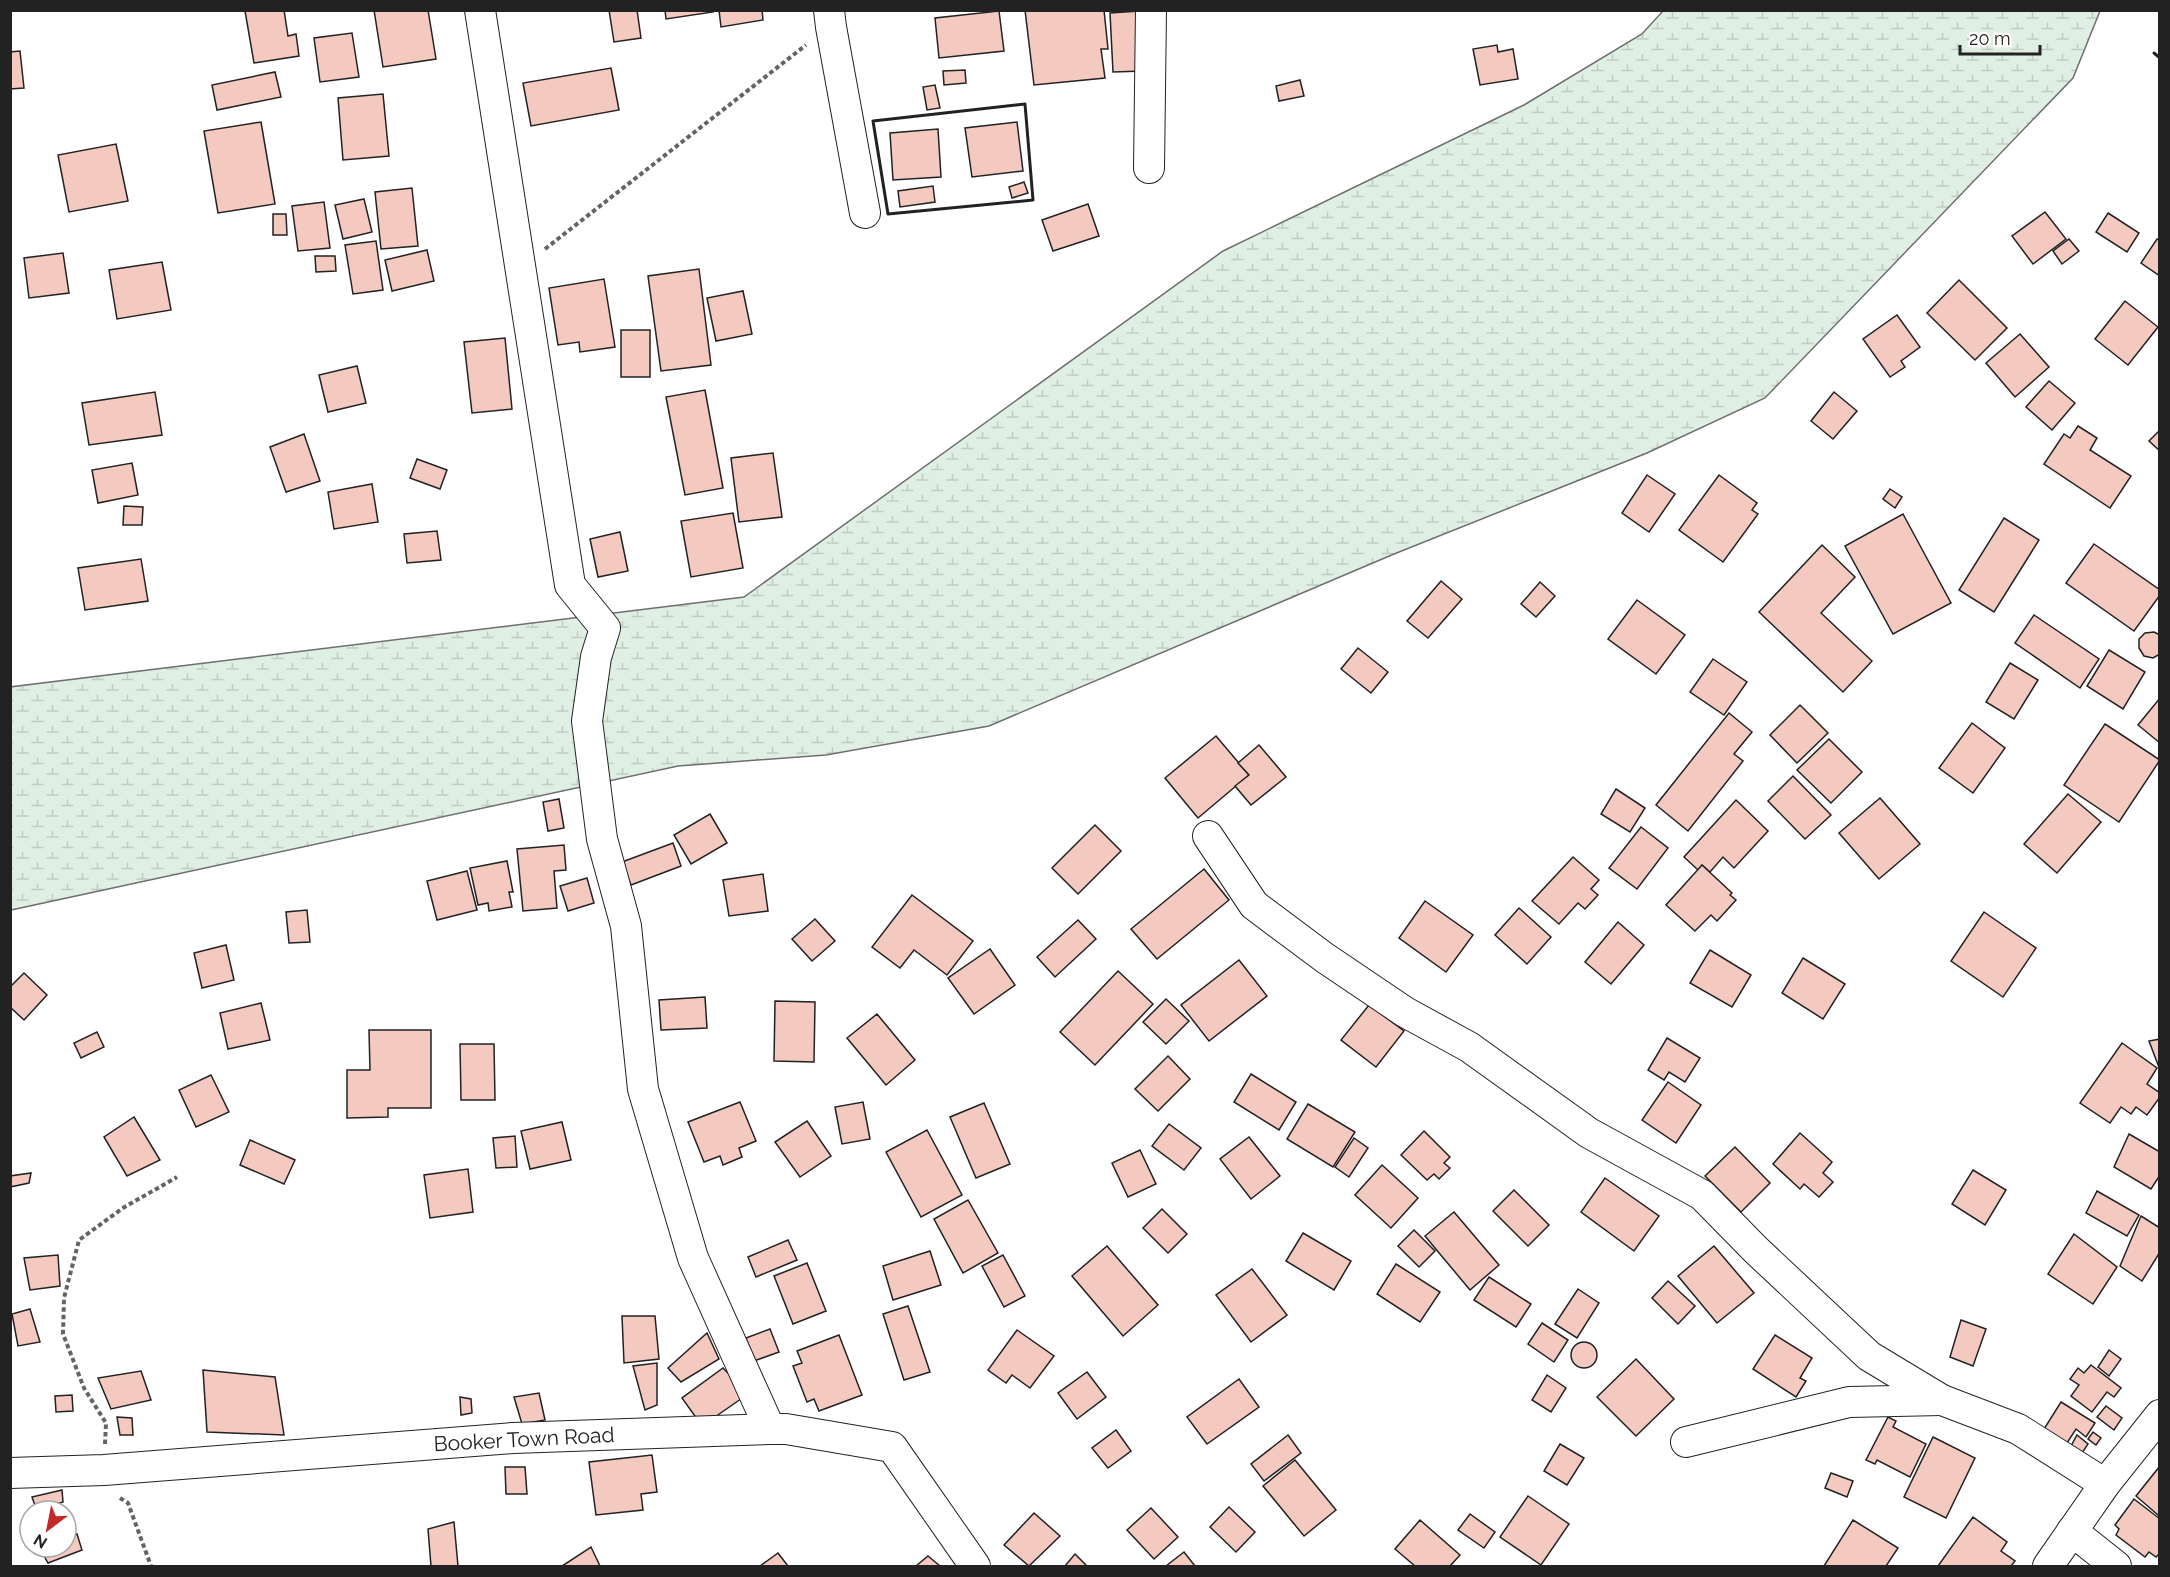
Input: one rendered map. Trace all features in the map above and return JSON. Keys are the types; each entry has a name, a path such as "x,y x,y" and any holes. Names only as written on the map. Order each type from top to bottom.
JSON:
{"street":[{"path":"480,10 570,585 605,628 596,657 587,721 602,839 626,926 643,1089 693,1258 770,1429"},
{"path":"1149,168 1151,10"},
{"path":"830,19 866,213"},
{"path":"1208,836 1254,905 1325,958 1405,1012 1469,1047 1589,1133 1702,1195 1756,1250 1810,1298 1869,1356 1942,1400 2018,1429 2105,1484"},
{"path":"1686,1442 1849,1402 1942,1400"},
{"path":"2048,1566 2105,1484 2160,1415"},
{"name":"Booker Town Road","path":"10,1473 104,1470 513,1438 786,1429 892,1448 975,1566"},
{"path":"2072,1531 2116,1566"}],"path":[{"path":"520,268 830,19"},
{"path":"151,1566 128,1503 106,1489 104,1470 106,1424 84,1388 63,1334 64,1298 79,1240 123,1208 177,1177"}],"green space":[{"path":"1663,11 2100,11 2073,78 1765,398 1647,453 1394,554 989,726 826,755 678,766 11,910 10,687 744,597 1223,251 1524,105 1642,34"}],"building":[{"path":"284,10 288,36 296,34 299,56 254,63 245,11"},
{"path":"374,10 428,10 436,59 383,67"},
{"path":"609,10 637,10 641,38 614,42"},
{"path":"665,10 712,10 713,12 666,19"},
{"path":"719,10 762,10 763,20 721,27"},
{"path":"1025,10 1104,10 1108,49 1101,49 1105,78 1034,85"},
{"path":"999,11 1004,51 939,58 935,18"},
{"path":"1140,11 1143,71 1113,72 1110,13"},
{"path":"352,33 359,77 320,82 314,38"},
{"path":"1497,45 1498,52 1513,49 1518,79 1480,85 1473,49"},
{"path":"20,51 24,88 10,89 10,52"},
{"path":"611,68 619,110 531,126 523,83"},
{"path":"965,70 966,83 944,85 943,71"},
{"path":"275,72 281,97 217,110 212,85"},
{"path":"1300,80 1304,96 1279,101 1276,86"},
{"path":"935,85 940,108 927,110 923,87"},
{"path":"383,94 389,156 343,160 338,98"},
{"path":"261,122 275,204 218,213 204,131"},
{"path":"1017,122 1023,171 972,177 965,128"},
{"path":"938,129 941,177 893,180 890,133"},
{"path":"116,144 128,201 69,212 58,155"},
{"path":"1024,182 1028,193 1012,198 1009,187"},
{"path":"933,186 935,202 900,207 898,191"},
{"path":"412,188 418,246 381,249 375,192"},
{"path":"364,199 372,232 343,239 335,205"},
{"path":"324,202 330,248 298,251 292,206"},
{"path":"1088,204 1099,236 1053,251 1042,220"},
{"path":"2045,212 2066,239 2033,264 2012,236"},
{"path":"2108,213 2139,233 2127,252 2096,232"},
{"path":"273,214 286,214 287,235 273,235"},
{"path":"2069,239 2079,251 2062,264 2053,251"},
{"path":"2157,239 2160,241 2160,276 2141,263"},
{"path":"376,241 383,290 353,294 345,245"},
{"path":"427,250 434,281 392,291 385,260"},
{"path":"63,253 69,293 29,298 24,258"},
{"path":"315,256 335,256 336,271 316,272"},
{"path":"162,262 171,310 117,319 109,270"},
{"path":"699,269 711,365 661,371 648,276"},
{"path":"604,279 615,347 580,352 579,342 558,345 549,288"},
{"path":"1959,280 2007,328 1975,360 1927,313"},
{"path":"743,291 752,334 716,341 707,298"},
{"path":"2125,301 2158,327 2128,365 2095,339"},
{"path":"1897,315 1920,347 1901,361 1905,367 1890,377 1863,339"},
{"path":"621,330 650,330 650,377 621,377"},
{"path":"2020,334 2049,367 2015,397 1986,363"},
{"path":"505,338 512,409 472,413 464,342"},
{"path":"357,366 366,403 328,412 319,375"},
{"path":"2049,381 2075,403 2052,430 2026,407"},
{"path":"705,390 723,488 685,495 666,397"},
{"path":"155,392 162,435 89,445 82,403"},
{"path":"1834,392 1857,411 1833,439 1811,421"},
{"path":"2078,426 2097,438 2090,450 2131,476 2110,508 2044,464 2064,434 2070,438"},
{"path":"2160,430 2160,451 2149,441"},
{"path":"304,434 320,481 286,492 270,447"},
{"path":"773,453 782,517 739,522 731,458"},
{"path":"417,459 447,470 440,489 410,478"},
{"path":"132,463 138,495 98,503 92,470"},
{"path":"1647,475 1675,494 1649,532 1622,513"},
{"path":"1719,475 1757,503 1752,510 1758,514 1723,562 1679,530"},
{"path":"372,484 378,522 334,529 328,492"},
{"path":"1890,489 1902,497 1895,508 1883,499"},
{"path":"124,506 143,507 142,525 123,525"},
{"path":"733,513 743,568 691,577 681,521"},
{"path":"1903,514 1951,603 1893,634 1845,546"},
{"path":"2004,518 2039,540 1994,612 1959,590"},
{"path":"437,531 441,560 407,563 404,534"},
{"path":"620,532 628,571 598,577 590,539"},
{"path":"2094,544 2160,590 2160,595 2134,631 2066,583"},
{"path":"1822,545 1855,577 1821,613 1872,661 1843,692 1759,612"},
{"path":"141,559 148,601 85,610 78,568"},
{"path":"1441,581 1462,599 1428,638 1407,621"},
{"path":"1540,582 1555,596 1536,617 1521,604"},
{"path":"1637,600 1685,635 1656,674 1608,639"},
{"path":"2034,615 2099,659 2080,688 2015,643"},
{"path":"2154,632 2160,635 2160,654 2153,658 2144,656 2139,648 2139,639 2145,633"},
{"path":"1358,648 1388,672 1371,693 1341,669"},
{"path":"2109,650 2145,672 2123,709 2087,686"},
{"path":"1713,659 1747,682 1724,715 1690,692"},
{"path":"2010,663 2038,680 2014,719 1986,702"},
{"path":"2160,698 2160,743 2138,725"},
{"path":"1800,705 1828,733 1797,763 1770,735"},
{"path":"1729,713 1752,732 1734,754 1743,761 1688,831 1656,805"},
{"path":"1972,723 2005,748 1973,793 1939,768"},
{"path":"2105,724 2160,760 2119,822 2064,785"},
{"path":"1216,736 1249,775 1198,818 1165,778"},
{"path":"1829,739 1862,772 1831,803 1797,770"},
{"path":"1259,745 1286,777 1251,805 1235,786 1249,775 1238,763"},
{"path":"1793,776 1831,815 1805,839 1768,801"},
{"path":"1616,789 1645,808 1630,832 1601,814"},
{"path":"2068,794 2101,822 2057,873 2024,844"},
{"path":"1880,798 1920,844 1879,879 1839,833"},
{"path":"559,799 564,828 548,831 543,802"},
{"path":"1736,800 1768,831 1734,868 1723,857 1710,872 1702,865 1698,870 1684,857"},
{"path":"710,814 727,843 691,864 674,835"},
{"path":"1095,825 1121,851 1078,894 1052,868"},
{"path":"1641,827 1668,848 1637,889 1609,868"},
{"path":"673,843 681,866 631,885 622,862"},
{"path":"564,845 566,870 554,871 557,908 523,911 517,849"},
{"path":"1573,857 1599,880 1591,889 1598,895 1585,909 1578,903 1559,924 1532,901"},
{"path":"507,861 513,892 509,892 512,907 489,911 488,903 478,905 470,868"},
{"path":"1702,865 1732,893 1730,895 1736,900 1717,921 1711,915 1695,931 1666,905"},
{"path":"1204,869 1229,900 1157,959 1131,929"},
{"path":"467,871 477,910 437,920 427,881"},
{"path":"763,874 768,911 729,916 723,880"},
{"path":"587,878 594,903 568,911 560,886"},
{"path":"912,895 973,941 947,975 914,950 900,968 872,947"},
{"path":"1425,901 1473,935 1446,972 1399,938"},
{"path":"1519,908 1551,937 1527,964 1495,935"},
{"path":"307,910 310,942 289,943 286,912"},
{"path":"1984,912 2036,948 2003,997 1951,961"},
{"path":"815,919 835,941 812,961 792,939"},
{"path":"1078,920 1096,939 1055,977 1037,957"},
{"path":"1618,922 1644,945 1611,984 1585,962"},
{"path":"226,945 234,980 202,988 194,953"},
{"path":"990,949 1015,985 974,1014 948,978"},
{"path":"1710,950 1751,975 1732,1007 1690,983"},
{"path":"1803,958 1845,984 1823,1019 1782,993"},
{"path":"1239,960 1267,996 1209,1041 1181,1005"},
{"path":"1118,971 1153,1004 1095,1065 1060,1032"},
{"path":"24,973 47,995 24,1020 10,1007 10,987"},
{"path":"705,997 707,1028 661,1030 659,1000"},
{"path":"1166,999 1189,1021 1166,1044 1143,1022"},
{"path":"775,1001 815,1002 814,1062 774,1061"},
{"path":"261,1003 270,1040 228,1049 220,1013"},
{"path":"1369,1005 1404,1031 1376,1067 1341,1040"},
{"path":"877,1014 915,1060 886,1085 847,1038"},
{"path":"369,1030 431,1030 431,1108 388,1108 388,1117 347,1118 347,1070 370,1070"},
{"path":"97,1032 104,1047 81,1058 74,1043"},
{"path":"1667,1038 1700,1058 1685,1082 1669,1072 1664,1080 1648,1070"},
{"path":"2160,1039 2160,1070 2149,1041"},
{"path":"2122,1043 2157,1068 2147,1084 2160,1093 2160,1097 2147,1115 2136,1107 2131,1114 2121,1107 2110,1123 2080,1103"},
{"path":"460,1044 494,1044 495,1100 461,1100"},
{"path":"1168,1056 1190,1079 1158,1111 1135,1089"},
{"path":"1251,1074 1296,1102 1279,1130 1234,1102"},
{"path":"211,1075 229,1112 196,1127 179,1090"},
{"path":"1668,1082 1701,1105 1676,1143 1642,1120"},
{"path":"740,1102 756,1141 739,1148 742,1157 723,1165 720,1156 704,1162 688,1122"},
{"path":"863,1102 870,1139 842,1144 835,1107"},
{"path":"984,1103 1010,1164 976,1178 950,1117"},
{"path":"1308,1104 1355,1132 1333,1167 1287,1139"},
{"path":"134,1117 160,1160 127,1176 104,1137"},
{"path":"807,1121 831,1156 800,1177 775,1142"},
{"path":"562,1122 571,1160 530,1169 521,1131"},
{"path":"1169,1124 1201,1148 1184,1170 1152,1146"},
{"path":"927,1130 962,1195 921,1217 886,1152"},
{"path":"1424,1131 1450,1157 1444,1163 1450,1168 1439,1179 1434,1174 1427,1180 1401,1155"},
{"path":"1800,1133 1832,1162 1823,1173 1833,1182 1819,1197 1804,1184 1800,1189 1773,1164"},
{"path":"2129,1134 2160,1152 2160,1175 2151,1189 2114,1167"},
{"path":"515,1136 517,1167 496,1168 493,1138"},
{"path":"1249,1137 1280,1176 1251,1199 1220,1159"},
{"path":"1354,1138 1368,1148 1349,1177 1335,1167"},
{"path":"250,1140 295,1160 284,1184 240,1165"},
{"path":"1735,1147 1770,1183 1741,1212 1705,1176"},
{"path":"1140,1150 1156,1184 1128,1197 1112,1163"},
{"path":"1382,1165 1418,1198 1391,1228 1355,1195"},
{"path":"468,1169 473,1212 430,1218 424,1175"},
{"path":"1973,1170 2006,1190 1985,1225 1952,1204"},
{"path":"31,1173 29,1183 10,1187 10,1176"},
{"path":"1605,1178 1659,1216 1634,1251 1581,1212"},
{"path":"1514,1190 1549,1225 1528,1246 1493,1211"},
{"path":"2097,1191 2139,1215 2127,1236 2086,1213"},
{"path":"968,1200 998,1253 963,1273 934,1219"},
{"path":"1162,1209 1187,1234 1168,1253 1143,1228"},
{"path":"1454,1212 1499,1265 1470,1290 1425,1236"},
{"path":"2141,1216 2160,1228 2160,1252 2142,1281 2120,1266"},
{"path":"1414,1230 1435,1251 1419,1267 1398,1246"},
{"path":"1303,1233 1351,1261 1334,1290 1286,1261"},
{"path":"2074,1234 2117,1267 2093,1304 2048,1274"},
{"path":"788,1240 797,1260 756,1277 748,1257"},
{"path":"1107,1246 1158,1305 1123,1336 1072,1276"},
{"path":"1714,1246 1754,1293 1717,1323 1678,1276"},
{"path":"930,1251 941,1285 893,1300 883,1266"},
{"path":"58,1255 60,1286 30,1290 24,1258"},
{"path":"1003,1255 1025,1296 1004,1307 982,1266"},
{"path":"807,1263 826,1311 793,1324 774,1276"},
{"path":"1396,1264 1440,1292 1420,1322 1377,1294"},
{"path":"1252,1269 1287,1315 1251,1342 1216,1295"},
{"path":"1489,1277 1531,1304 1516,1327 1474,1300"},
{"path":"1668,1281 1695,1306 1678,1324 1652,1298"},
{"path":"1578,1289 1599,1303 1577,1338 1555,1324"},
{"path":"908,1306 930,1372 904,1380 883,1314"},
{"path":"30,1309 40,1342 18,1346 12,1314"},
{"path":"622,1316 655,1316 659,1359 624,1363"},
{"path":"1961,1320 1986,1329 1973,1366 1950,1357"},
{"path":"1542,1323 1568,1340 1554,1362 1528,1344"},
{"path":"770,1329 779,1352 754,1361 746,1338"},
{"path":"1017,1330 1054,1356 1030,1388 1012,1375 1006,1383 988,1370"},
{"path":"707,1333 719,1359 681,1382 668,1368"},
{"path":"839,1335 862,1395 819,1411 814,1399 807,1402 793,1366 802,1363 797,1351"},
{"path":"1775,1335 1812,1358 1800,1378 1806,1381 1796,1397 1753,1369"},
{"path":"1584,1342 1593,1346 1597,1355 1593,1364 1584,1368 1575,1364 1571,1355 1575,1346"},
{"path":"2109,1350 2121,1359 2109,1376 2098,1367"},
{"path":"1636,1359 1674,1399 1636,1436 1597,1397"},
{"path":"657,1363 657,1405 645,1410 633,1366"},
{"path":"2091,1365 2121,1388 2114,1397 2107,1392 2092,1412 2071,1396 2079,1385 2070,1379 2078,1368 2084,1373"},
{"path":"723,1368 748,1394 702,1426 682,1398"},
{"path":"203,1370 275,1377 284,1435 207,1432"},
{"path":"141,1371 151,1400 111,1409 98,1378"},
{"path":"1087,1372 1106,1397 1077,1419 1058,1393"},
{"path":"1547,1375 1566,1388 1551,1412 1532,1400"},
{"path":"1239,1379 1259,1407 1207,1444 1187,1417"},
{"path":"539,1393 545,1420 522,1424 514,1397"},
{"path":"72,1395 73,1411 56,1412 55,1396"},
{"path":"460,1397 471,1399 472,1413 461,1415"},
{"path":"2061,1402 2095,1423 2086,1437 2076,1429 2067,1443 2044,1429"},
{"path":"2106,1406 2122,1418 2114,1430 2097,1417"},
{"path":"117,1417 132,1418 133,1435 120,1435"},
{"path":"1888,1417 1896,1421 1893,1427 1926,1444 1910,1477 1877,1460 1875,1464 1866,1460"},
{"path":"1116,1430 1131,1451 1108,1468 1092,1448"},
{"path":"2093,1432 2101,1438 2096,1445 2088,1439"},
{"path":"1288,1435 1301,1453 1264,1481 1251,1464"},
{"path":"2077,1435 2088,1444 2082,1453 2071,1446"},
{"path":"1933,1437 1975,1458 1946,1518 1904,1497"},
{"path":"1560,1444 1584,1458 1567,1485 1544,1471"},
{"path":"652,1455 657,1492 641,1494 643,1510 596,1515 589,1462"},
{"path":"1295,1460 1336,1510 1304,1536 1263,1486"},
{"path":"2160,1466 2160,1513 2158,1515 2136,1496"},
{"path":"505,1467 525,1467 527,1494 506,1494"},
{"path":"1831,1473 1853,1481 1847,1497 1825,1488"},
{"path":"62,1490 63,1499 33,1499 32,1497"},
{"path":"1528,1496 1569,1524 1541,1565 1500,1537"},
{"path":"2134,1499 2160,1519 2160,1553 2156,1557 2149,1552 2145,1557 2116,1535 2119,1529 2115,1525"},
{"path":"1229,1507 1255,1532 1236,1552 1210,1527"},
{"path":"1151,1508 1178,1537 1154,1559 1127,1530"},
{"path":"1034,1513 1060,1536 1029,1566 1004,1545"},
{"path":"1470,1514 1495,1532 1484,1548 1458,1530"},
{"path":"1973,1517 2007,1542 2001,1551 2015,1561 2011,1566 1938,1566"},
{"path":"1420,1520 1460,1555 1450,1566 1415,1566 1395,1549"},
{"path":"1853,1520 1898,1548 1886,1566 1824,1566"},
{"path":"454,1522 458,1566 431,1566 428,1529"},
{"path":"78,1537 82,1550 78,1552"},
{"path":"591,1547 600,1566 562,1566"},
{"path":"1184,1552 1195,1566 1166,1566"},
{"path":"778,1553 788,1566 760,1566"},
{"path":"1075,1554 1087,1566 1065,1566"},
{"path":"928,1556 940,1566 916,1566"},
{"path":"46,1559 58,1559 48,1563"}],"wall":[{"path":"2154,53 2160,58"},
{"path":"1025,104 1033,200 888,214 873,121 1025,104"}]}
